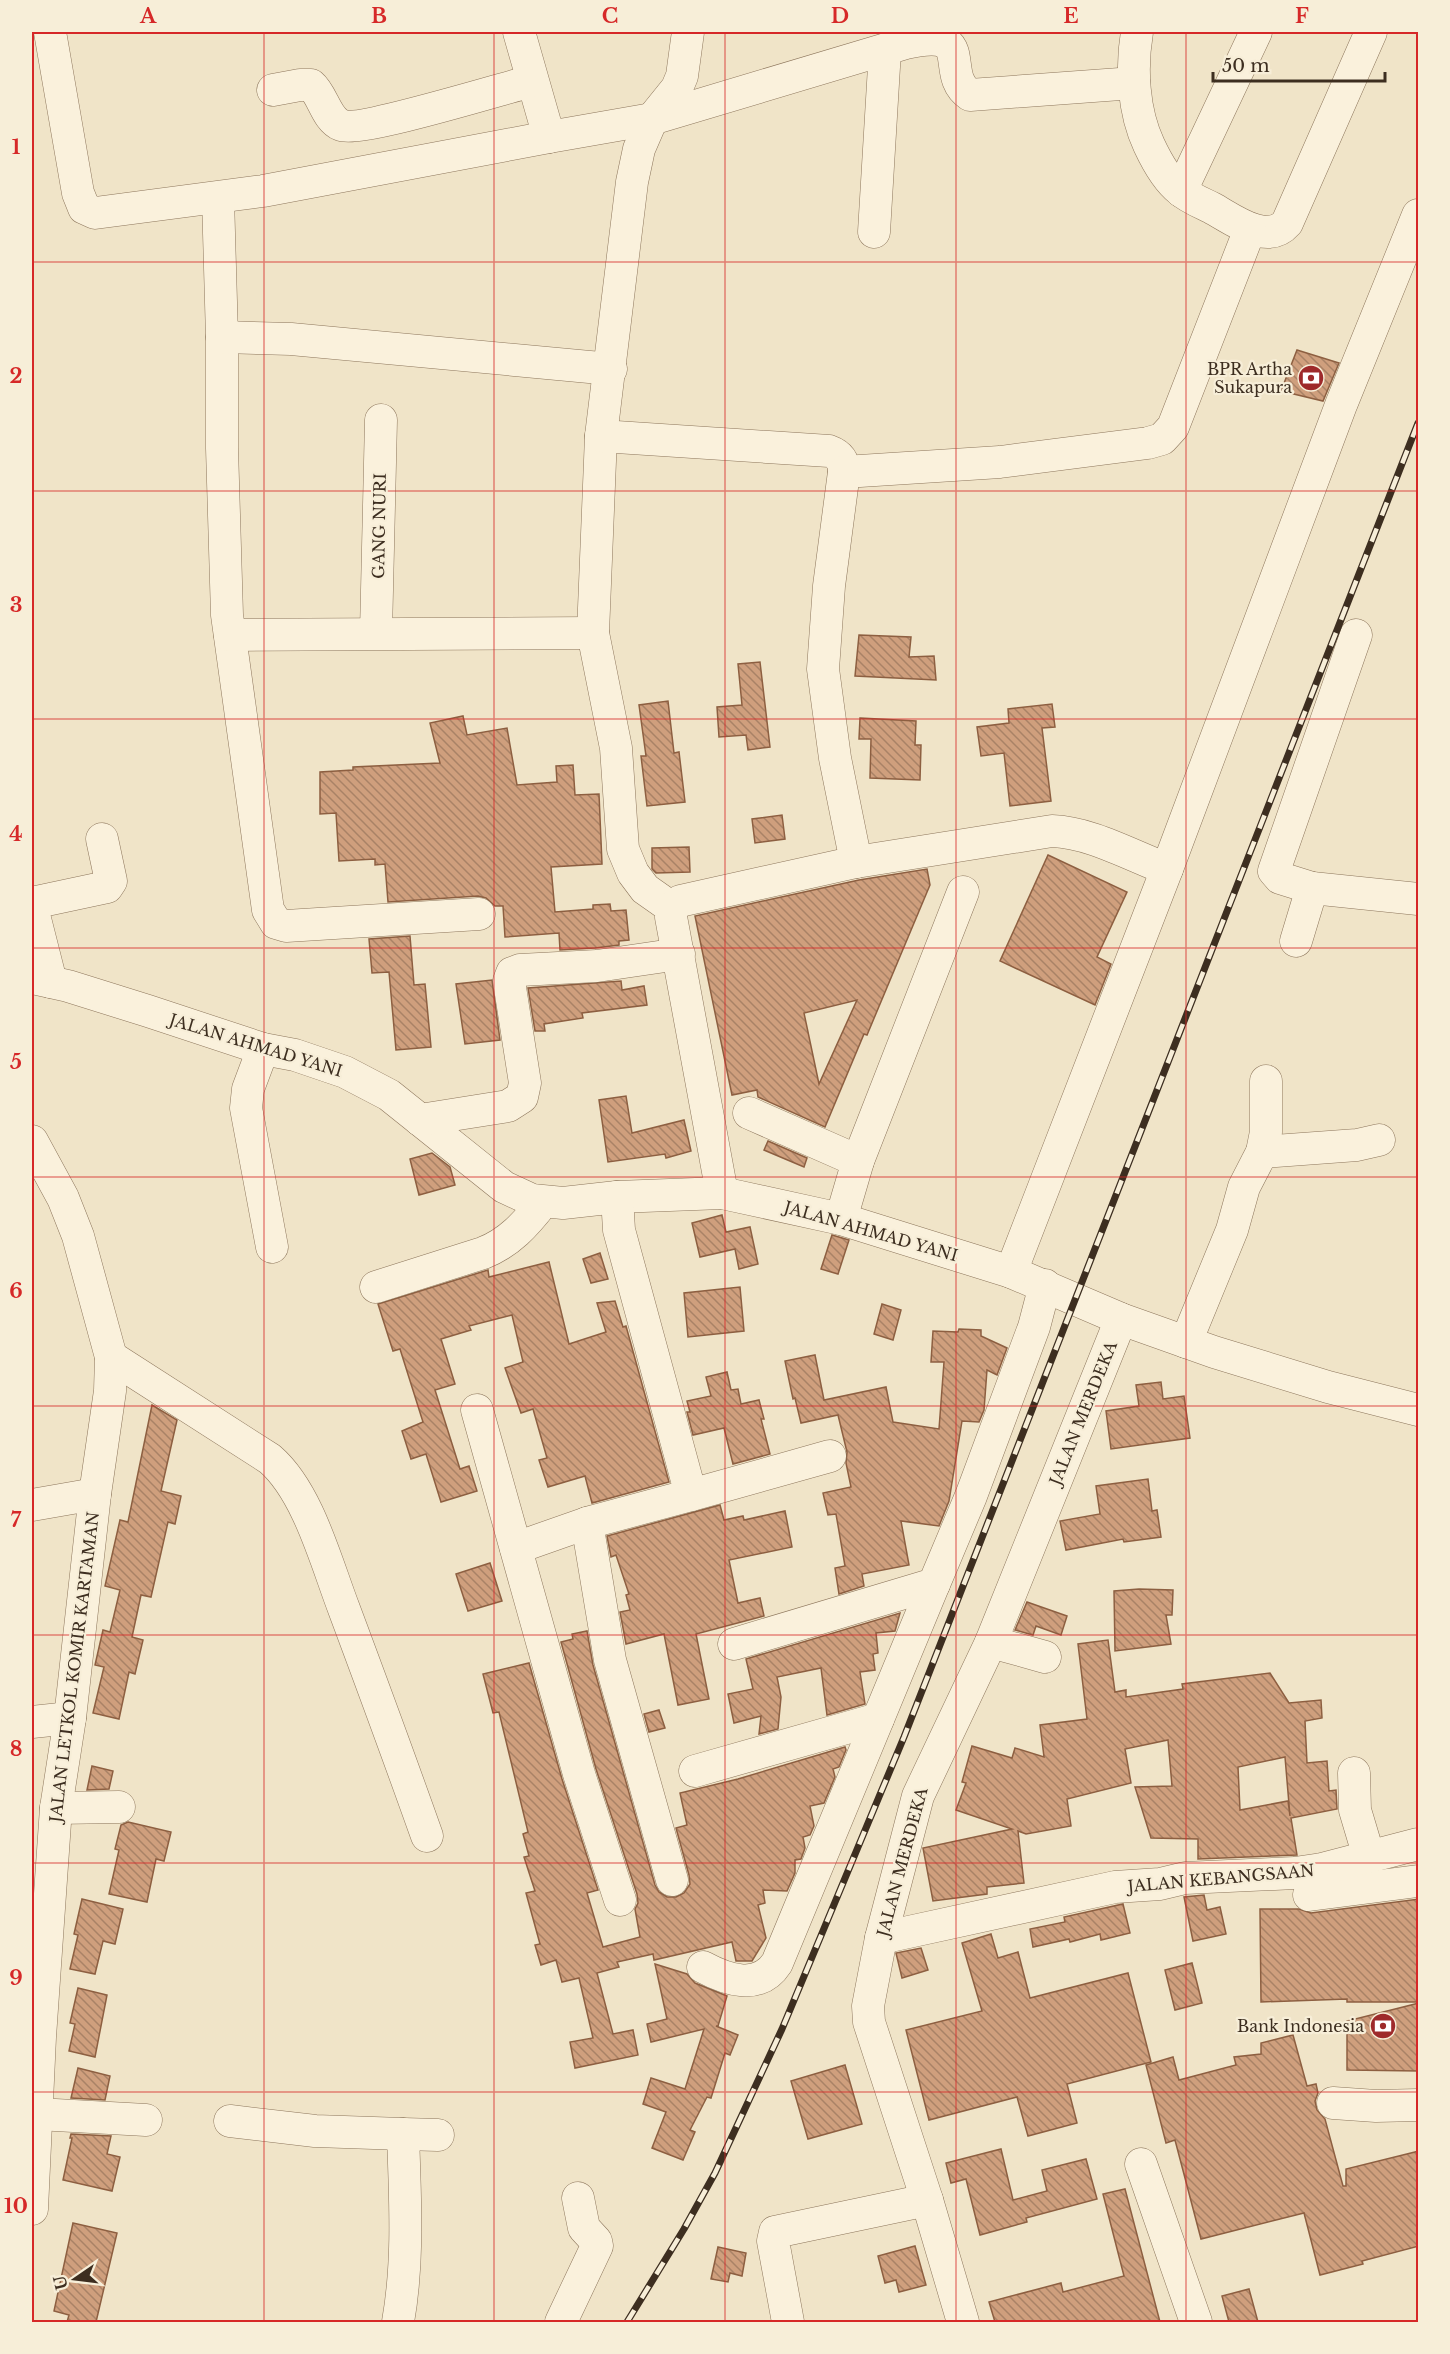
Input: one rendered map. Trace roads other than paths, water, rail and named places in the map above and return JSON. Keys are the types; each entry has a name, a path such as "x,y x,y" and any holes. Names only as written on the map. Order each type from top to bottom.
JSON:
{"street":[{"path":"519,32 549,137"},
{"path":"672,908 645,890 633,873 623,849 616,748 592,633 601,436 611,369 632,182 639,149 652,119 677,88 682,76 688,32"},
{"path":"1137,32 1134,83 1140,119 1149,145 1165,173 1180,191 1250,229 1273,231 1287,223 1371,32"},
{"path":"1180,191 1256,32"},
{"path":"44,43 78,193 84,208 92,213 218,198 652,119 926,39 939,39 945,42 954,58 960,84 970,95 1134,83"},
{"path":"874,232 885,50"},
{"path":"273,90 311,85 336,122 349,126 378,122 532,81"},
{"path":"218,198 222,336 222,459 230,635 266,906 273,920 279,925 293,926 479,914"},
{"path":"1011,1272 1167,869 1341,405 1419,215"},
{"path":"843,472 1000,462 1138,445 1162,439 1173,427 1250,229"},
{"path":"222,336 291,339 611,369"},
{"name":"GANG NURI","path":"376,633 381,420"},
{"path":"601,436 829,451 842,460 843,472 829,586 823,669 835,758 856,862"},
{"path":"230,635 592,633"},
{"path":"1356,636 1274,871 1280,878 1312,888 1419,899"},
{"path":"722,1193 671,917 672,908 680,901 856,862 1052,831 1065,831 1085,837 1167,869"},
{"path":"41,980 32,905 108,887 111,881 102,839"},
{"path":"1296,941 1312,888"},
{"path":"841,1219 858,1161 963,892"},
{"path":"420,1120 508,1106 522,1097 525,1083 509,981 512,973 520,970 597,966 679,954"},
{"name":"JALAN AHMAD YANI","path":"41,980 345,1072 389,1095 504,1187 529,1199 543,1202 574,1202 617,1197 722,1193 841,1219 1011,1272 1109,1313 1266,1369 1419,1410"},
{"path":"263,1049 248,1089 246,1108 272,1247"},
{"path":"1186,1342 1232,1230 1244,1187 1262,1152 1266,1132 1266,1080"},
{"path":"749,1113 858,1161"},
{"path":"1262,1152 1357,1145 1378,1140"},
{"name":"JALAN LETKOL KOMIR KARTAMAN","path":"32,1141 63,1198 78,1236 111,1357 106,1428 95,1494 70,1718 56,1808 40,2037 32,2209"},
{"path":"617,1197 618,1230 691,1495"},
{"path":"376,1287 483,1253 498,1246 520,1230 543,1202"},
{"path":"703,1967 730,1979 760,1979 772,1971 971,1496 1034,1327 1045,1285"},
{"name":"JALAN MERDEKA","path":"963,2322 868,2015 881,1938 918,1796 991,1642 1109,1313"},
{"path":"111,1357 270,1459 294,1486 342,1604 427,1836"},
{"path":"477,1410 579,1774 620,1900"},
{"path":"516,1548 587,1523 830,1456"},
{"path":"32,1505 95,1494"},
{"path":"587,1523 610,1660 672,1880"},
{"path":"734,1644 934,1584"},
{"path":"991,1642 1045,1657"},
{"path":"32,1722 70,1718"},
{"path":"695,1772 878,1719"},
{"path":"1354,1773 1355,1810 1369,1857"},
{"path":"56,1808 118,1807"},
{"name":"JALAN KEBANGSAAN","path":"881,1938 1115,1887 1160,1884 1185,1878 1295,1873 1322,1869 1419,1844"},
{"path":"1309,1895 1419,1881"},
{"path":"1333,2103 1376,2106 1419,2105"},
{"path":"37,2114 146,2121"},
{"path":"230,2121 315,2131 438,2134"},
{"path":"398,2322 406,2265 403,2134"},
{"path":"1141,2163 1196,2322"},
{"path":"561,2322 597,2246 596,2241 584,2228 578,2198"},
{"path":"788,2322 773,2241 775,2232 927,2200"}],"railway":[{"path":"627,2322 715,2173 782,2029 904,1737 1418,423"}],"place":[{"name":"BPR Artha Sukapura","path":"1311,378"},
{"name":"Bank Indonesia","path":"1383,2026"}]}
